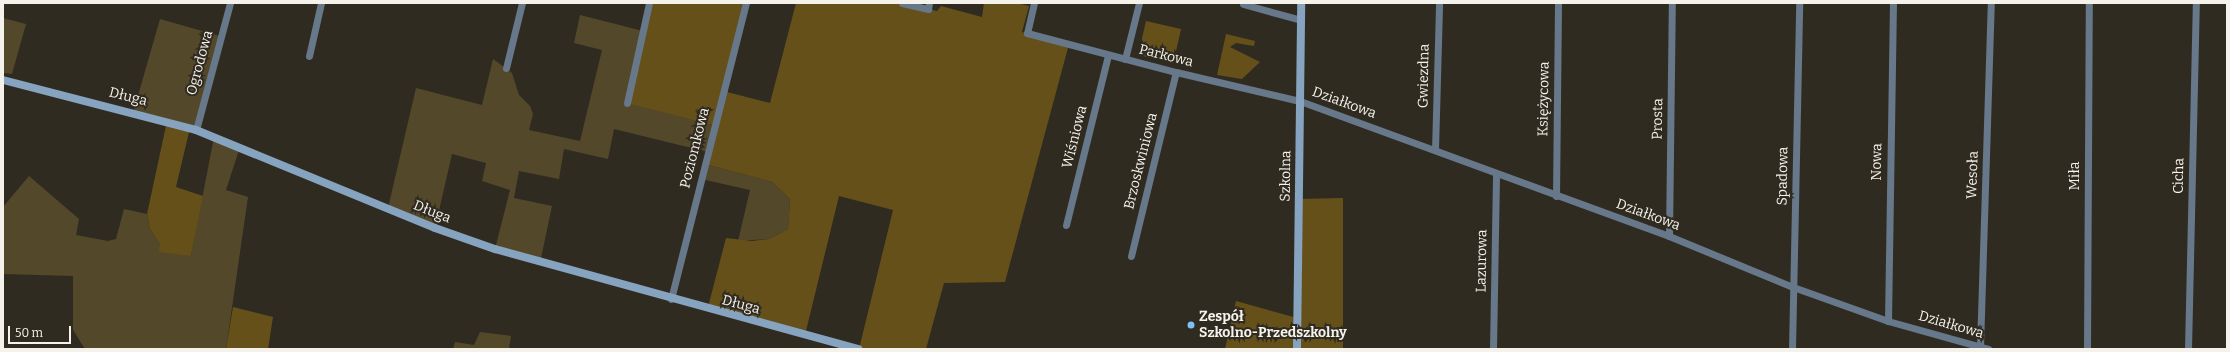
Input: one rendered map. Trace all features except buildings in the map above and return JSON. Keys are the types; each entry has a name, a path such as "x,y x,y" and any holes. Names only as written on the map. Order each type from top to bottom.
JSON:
{"street":[{"name":"Ogrodowa","path":"196,130 230,3"},
{"path":"309,56 321,3"},
{"path":"506,68 522,3"},
{"path":"627,103 649,3"},
{"name":"Poziomkowa","path":"671,299 746,3"},
{"path":"902,3 928,6"},
{"name":"Parkowa","path":"1034,3 1027,33 1176,72 1300,101"},
{"path":"1124,59 1139,3"},
{"name":"Szkolna","path":"1297,349 1301,3"},
{"name":"Gwiezdna","path":"1435,150 1439,3"},
{"name":"Księżycowa","path":"1556,196 1558,3"},
{"name":"Prosta","path":"1669,236 1672,3"},
{"name":"Spadowa","path":"1792,349 1799,3"},
{"name":"Nowa","path":"1888,321 1893,3"},
{"name":"Wesoła","path":"1980,347 1991,3"},
{"name":"Miła","path":"2086,349 2089,3"},
{"name":"Cicha","path":"2188,349 2196,3"},
{"path":"1243,4 1301,20"},
{"name":"Wiśniowa","path":"1066,225 1108,54"},
{"name":"Brzoskwiniowa","path":"1131,256 1176,72"},
{"name":"Długa","path":"3,80 196,130 435,228 495,249 671,299 858,349"},
{"name":"Działkowa","path":"1300,101 1556,196 1669,236 1793,287 1888,321 1988,349"},
{"name":"Lazurowa","path":"1493,349 1496,174"}],"shaded area":[{"path":"649,3 746,3 723,91 770,103 796,3 902,3 937,11 941,6 982,17 984,3 1017,3 1029,6 1022,32 1069,44 1005,282 944,283 926,349 859,349 893,210 839,196 805,335 707,311 726,238 752,241 769,239 788,229 790,199 772,182 705,164 714,125 627,103"},
{"path":"580,15 643,31 715,125 708,152 614,129 608,159 564,149 559,179 519,171 514,198 552,206 540,263 495,249 510,190 482,181 486,163 452,154 435,228 388,208 416,88 482,105 493,59 512,73 519,95 530,106 533,114 529,130 580,141 602,50 574,43"},
{"path":"3,18 26,24 12,74 3,73"},
{"path":"160,19 221,36 194,129 134,111"},
{"path":"1146,21 1181,29 1173,63 1138,55"},
{"path":"1226,34 1255,41 1254,46 1236,43 1230,47 1260,62 1242,79 1217,75"},
{"path":"167,121 190,128 176,187 203,196 191,256 159,252 160,244 150,229 147,214"},
{"path":"214,137 240,147 226,190 248,197 226,349 85,349 73,330 73,276 3,274 3,207 29,176 79,219 76,235 108,241 116,239 124,209 147,214 150,229 160,244 191,256"},
{"path":"705,164 772,182 790,199 788,229 769,239 738,241 750,190 701,179"},
{"path":"1343,198 1343,349 1225,349 1236,301 1297,318 1298,199"},
{"path":"233,307 273,317 268,349 226,349"},
{"path":"480,332 511,336 509,349 453,349 455,342 474,345"}],"place":[{"name":"Zespół Szkolno-Przedszkolny","path":"1191,325"}]}
